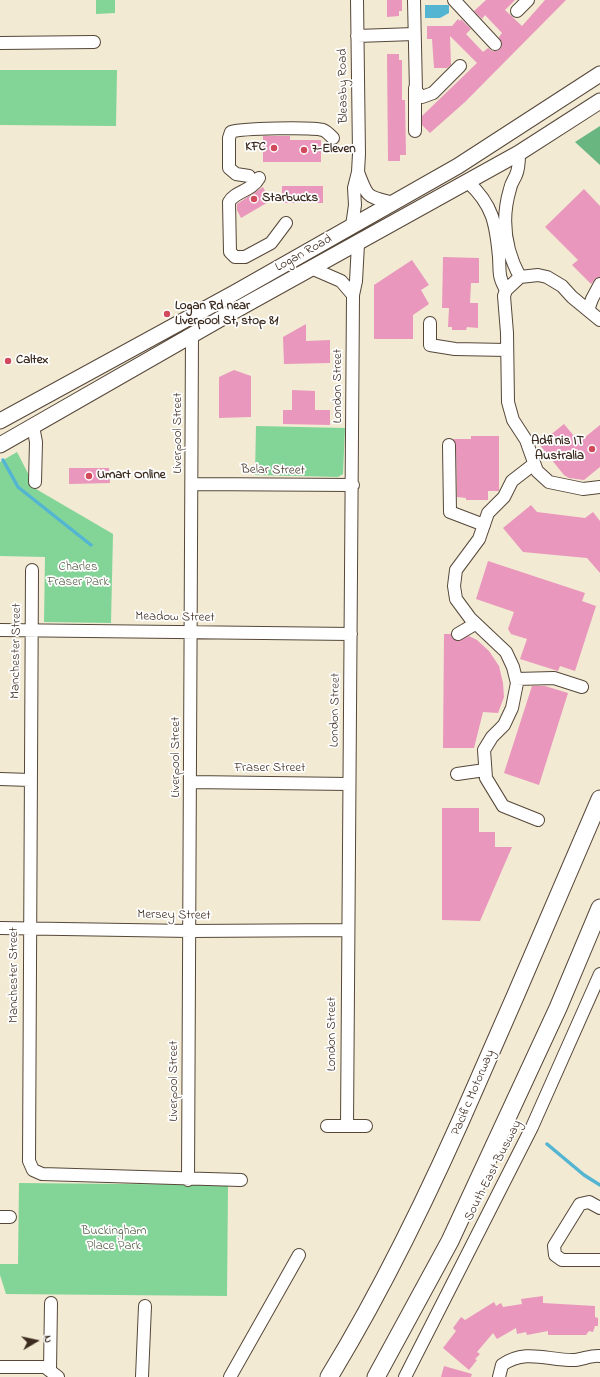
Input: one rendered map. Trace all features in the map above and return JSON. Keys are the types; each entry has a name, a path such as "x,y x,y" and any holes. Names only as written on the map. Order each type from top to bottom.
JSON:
{"highway":[{"name":"Pacific Motorway","path":"329,1377 354,1337 410,1230 455,1137 600,799"},
{"path":"376,1377 450,1240 558,1008 600,908"}],"main road":[{"name":"Logan Road","path":"0,421 393,203 495,143 600,74"},
{"name":"Logan Road","path":"0,445 311,268 358,244 519,153 600,101"}],"street":[{"name":"Bleasby Road","path":"352,226 354,188 358,172 357,0"},
{"path":"414,0 415,131"},
{"path":"454,0 494,44"},
{"path":"517,11 528,0"},
{"path":"357,36 414,34"},
{"path":"0,42 94,42"},
{"path":"415,86 419,96 427,96 460,66"},
{"path":"286,223 271,243 245,257 234,257 230,252 230,202 233,198 253,187 254,177 236,174 229,168 229,138 231,132 256,129 320,129 333,138"},
{"path":"519,153 517,174 511,184 507,198 505,220 506,238 520,277"},
{"name":"Bleasby Road","path":"358,172 368,196 393,203"},
{"path":"468,182 487,202 491,212 496,234 500,279 506,290"},
{"name":"London Street","path":"347,1126 353,294 356,281 358,244"},
{"path":"311,268 342,281 353,294"},
{"path":"600,320 572,297 562,286 547,277 538,275 520,277 506,290 504,296 508,402 513,420 526,440 534,464 538,471 549,482 583,489 600,487"},
{"path":"588,310 600,284"},
{"path":"430,323 430,345 455,349 507,350"},
{"name":"Liverpool Street","path":"188,1180 193,484 192,335"},
{"path":"33,426 36,442 35,482"},
{"path":"449,445 450,512 484,525"},
{"path":"534,464 512,481 504,497 488,514 479,539 456,570 454,586 456,600 475,624 506,652 513,667 517,683 512,708 504,726 492,737 484,750 486,778 503,806 538,820"},
{"name":"Belar Street","path":"193,484 352,485"},
{"name":"Manchester Street","path":"32,570 30,631 29,1161 33,1170 42,1174 188,1180 241,1180"},
{"path":"458,634 475,624"},
{"name":"Meadow Street","path":"0,630 351,634"},
{"path":"516,679 554,678 582,687"},
{"path":"457,774 485,770"},
{"path":"0,779 30,780"},
{"name":"Fraser Street","path":"191,782 349,784"},
{"name":"Mersey Street","path":"0,928 190,931 348,930"},
{"name":"South East Busway","path":"405,1377 532,1127 600,974"},
{"path":"327,1126 366,1126"},
{"path":"600,1208 589,1202 580,1204 554,1246 555,1255 562,1260 600,1260"},
{"path":"230,1377 298,1256"},
{"path":"50,1303 54,1374"},
{"path":"142,1377 145,1306"},
{"path":"499,1377 502,1366 518,1357 533,1355 574,1360 600,1356"},
{"path":"587,1358 600,1362"},
{"path":"0,1367 45,1367 54,1374"}],"green space":[{"path":"96,0 115,0 115,13 96,14"},
{"path":"0,70 117,70 116,126 0,125"},
{"path":"600,126 600,165 575,142"},
{"path":"256,426 345,428 343,474 338,477 255,475"},
{"name":"Charles Fraser Park","path":"17,452 36,489 113,534 111,623 44,622 45,557 0,556 0,462"},
{"name":"Buckingham Place Park","path":"19,1183 228,1185 227,1296 6,1294 0,1275 0,1264 18,1264"}],"water":[{"path":"425,5 449,5 449,13 440,18 425,18"}],"building":[{"path":"387,0 402,0 402,11 399,11 399,16 387,17"},
{"path":"486,0 515,0 505,10 522,26 545,0 566,0 465,102 430,133 422,125 422,116 477,63 450,36 451,65 447,68 434,68 432,39 427,39 427,26 452,26 458,19 460,21 461,19 471,29 466,34 483,52 488,48 492,51 497,51 502,46 499,37 502,33 485,15 482,19 474,11"},
{"path":"387,54 399,54 399,60 402,60 402,100 405,100 406,155 400,155 400,161 388,161"},
{"path":"263,136 290,136 290,140 321,140 321,162 263,162"},
{"path":"282,186 323,186 323,203 282,203"},
{"name":"Starbucks","path":"263,187 270,201 241,218 237,210 237,204"},
{"path":"584,189 600,206 600,277 596,278 591,284 572,265 578,260 545,227"},
{"path":"443,257 479,258 479,283 471,283 470,303 478,303 478,328 467,327 466,330 452,330 452,327 448,327 449,308 442,308"},
{"path":"412,260 429,285 421,290 429,304 413,315 413,339 374,339 374,285"},
{"path":"306,324 306,341 330,340 330,363 284,364 283,337"},
{"path":"234,370 251,376 251,417 219,418 219,377"},
{"path":"292,390 315,391 315,410 330,410 330,425 283,424 283,410 292,410"},
{"path":"564,424 579,442 600,425 600,467 584,480 569,478 564,475 539,444"},
{"path":"471,436 499,436 499,491 488,491 488,500 466,500 466,498 457,497 456,445 453,439 471,439"},
{"name":"Umart Online","path":"69,468 109,468 110,483 69,484"},
{"path":"531,505 537,512 585,518 593,512 600,521 600,573 587,558 523,552 503,528"},
{"path":"488,561 585,593 582,601 596,606 575,671 560,666 558,671 520,659 527,639 511,634 508,629 514,612 476,599"},
{"path":"444,634 451,634 452,638 458,641 469,636 477,640 489,651 499,666 503,683 504,697 498,713 483,712 474,748 443,748"},
{"path":"532,686 545,686 568,693 539,785 504,773"},
{"path":"442,808 479,808 479,832 495,832 495,847 512,847 480,921 442,920"},
{"path":"543,1296 543,1303 595,1306 595,1317 598,1318 598,1326 595,1326 593,1332 589,1331 586,1335 548,1335 548,1331 527,1335 526,1332 517,1334 516,1328 497,1339 493,1333 477,1352 480,1354 475,1359 477,1360 469,1370 443,1348 456,1331 453,1328 461,1317 465,1320 494,1302 496,1306 501,1303 503,1307 522,1304 521,1299"},
{"path":"444,1366 472,1374 471,1377 441,1377"}],"waterway":[{"path":"3,460 18,487 91,545"},
{"path":"547,1144 584,1175 600,1185"}],"place":[{"name":"KFC","path":"274,148"},
{"name":"7-Eleven","path":"304,150"},
{"name":"Starbucks","path":"254,199"},
{"name":"Logan Rd near Liverpool St, stop 81","path":"167,314"},
{"name":"Caltex","path":"8,361"},
{"name":"Adfinis IT Australia","path":"592,449"},
{"name":"Umart Online","path":"89,476"}]}
